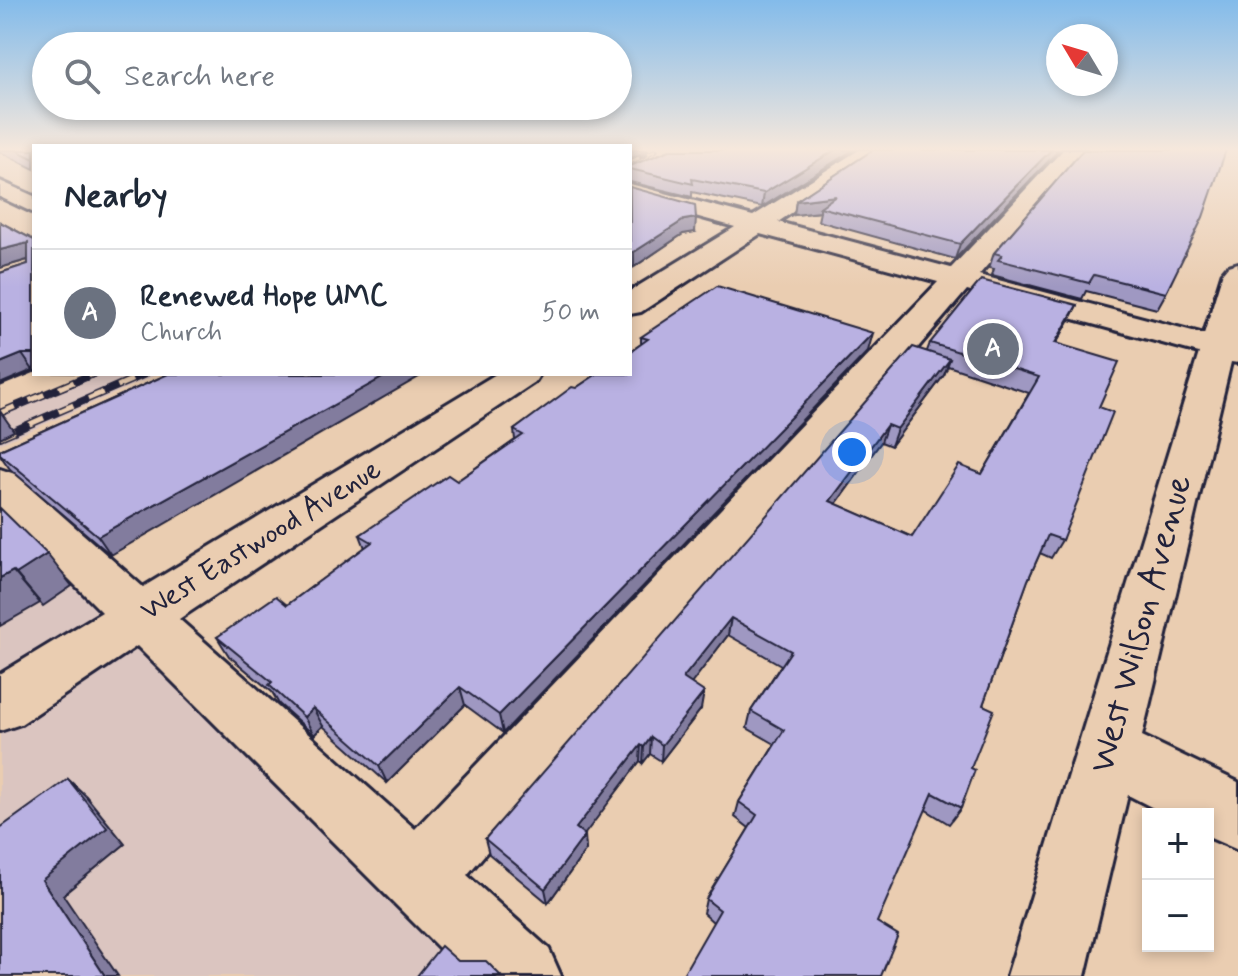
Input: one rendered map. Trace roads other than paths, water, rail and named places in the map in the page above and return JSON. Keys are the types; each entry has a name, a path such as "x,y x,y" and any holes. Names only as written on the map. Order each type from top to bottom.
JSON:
{"street":[{"path":"14,196 32,205"},
{"path":"647,196 1228,350"},
{"path":"632,304 802,196"},
{"path":"418,878 1034,196"},
{"name":"West Wilson Avenue","path":"1046,976 1107,751 1228,350 1238,272"},
{"path":"0,400 59,376"},
{"name":"West Eastwood Avenue","path":"0,705 519,376"},
{"path":"5,463 140,616 522,976"},
{"path":"1107,751 1238,817"}],"railway":[{"path":"0,413 88,376"},
{"path":"0,437 140,376"}],"place":[{"name":"Renewed Hope UMC","path":"993,349"}]}
